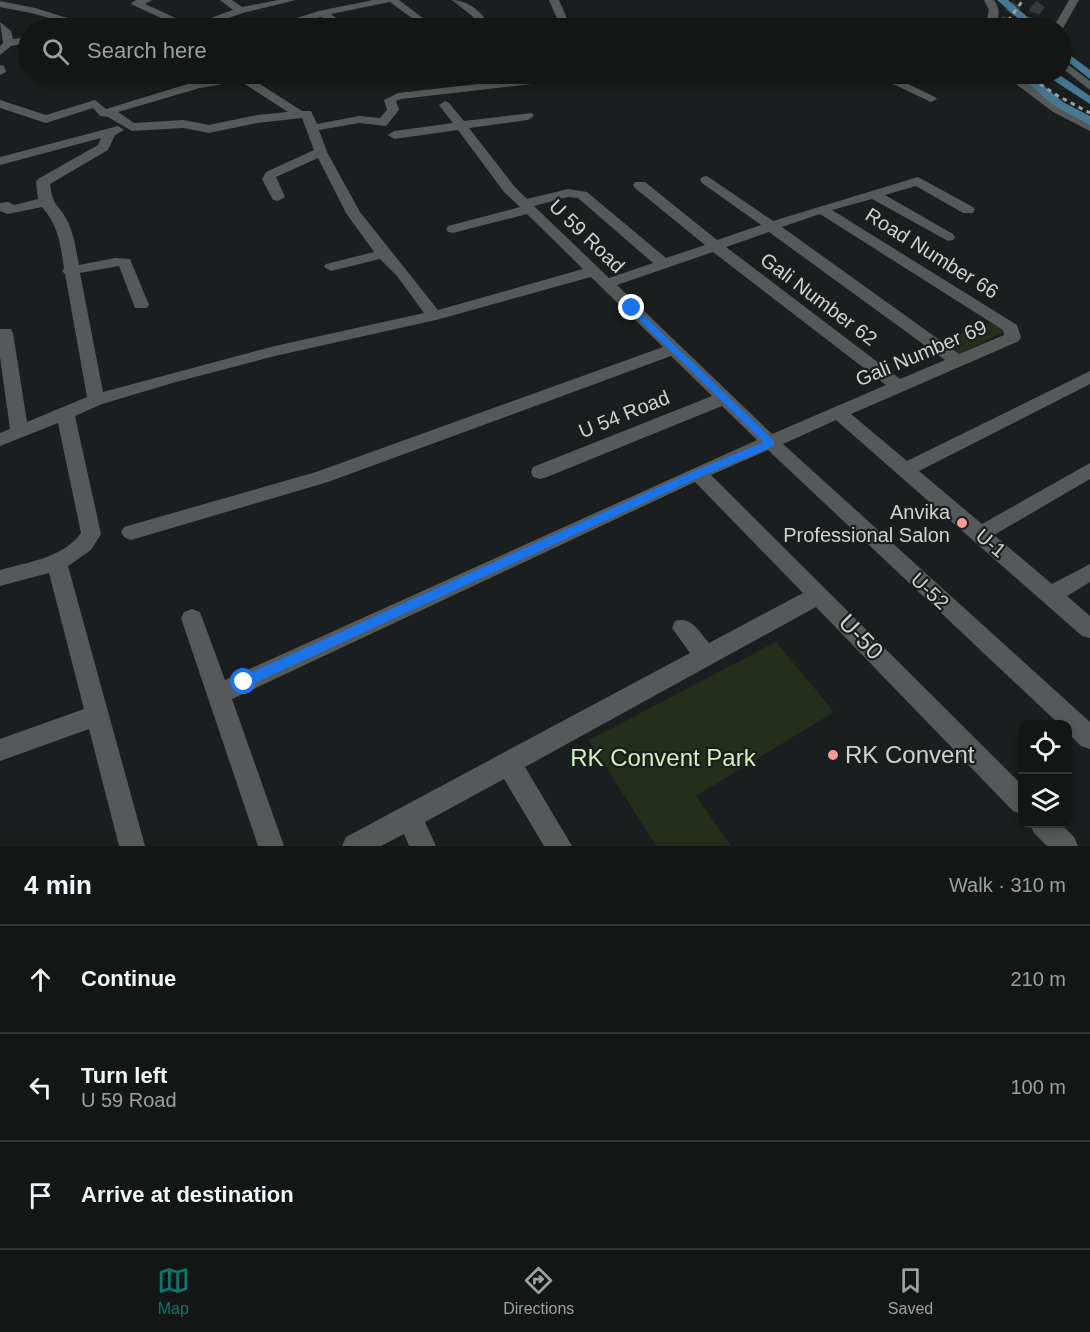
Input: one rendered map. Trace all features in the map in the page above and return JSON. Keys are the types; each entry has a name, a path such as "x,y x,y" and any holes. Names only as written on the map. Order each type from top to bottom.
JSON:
{"main road":[{"path":"1002,0 1023,18"},
{"path":"1072,63 1090,76"},
{"path":"1035,84 1059,104 1090,121"},
{"path":"1065,84 1090,102"}],"street":[{"path":"3,5 21,0"},
{"path":"147,0 136,3 169,18"},
{"path":"225,0 242,10"},
{"path":"219,18 242,10 291,0"},
{"path":"305,18 387,0"},
{"path":"393,0 417,18"},
{"path":"457,0 479,18"},
{"path":"554,0 562,18"},
{"path":"990,0 993,18"},
{"path":"1064,18 1074,0"},
{"path":"0,20 3,5"},
{"path":"3,5 60,18"},
{"path":"323,13 330,18"},
{"path":"0,25 7,33 8,43"},
{"path":"0,52 8,43 18,42"},
{"path":"1072,67 1090,87"},
{"path":"104,113 200,84"},
{"path":"254,84 297,113"},
{"path":"313,128 377,119 382,123 392,113 390,100 398,96 505,84"},
{"path":"899,84 932,99"},
{"path":"1023,84 1057,109 1090,128"},
{"path":"0,104 42,118 95,104 104,113 111,113 132,127"},
{"name":"U 59 Road","path":"445,105 509,189 771,443"},
{"path":"0,160 132,127 183,124 209,129 297,113 309,115 321,152 343,197 383,254 402,273 434,316"},
{"path":"394,135 528,116"},
{"path":"96,400 63,226 45,202 43,182 104,147 109,132"},
{"path":"278,197 269,179 271,175 321,152"},
{"path":"707,180 956,360"},
{"path":"606,284 821,209 918,181 968,210"},
{"name":"Gali Number 62","path":"640,185 715,246 898,386"},
{"path":"453,229 576,193 664,264"},
{"path":"874,194 948,237"},
{"path":"0,207 8,206 8,210 45,202"},
{"name":"Road Number 66","path":"821,209 1011,328 1013,338"},
{"path":"331,267 383,254"},
{"path":"70,271 125,262 141,305"},
{"path":"0,440 96,400 263,354 434,316 594,271"},
{"path":"4,333 19,432"},
{"name":"Gali Number 69","path":"219,694 698,473 771,443 956,360 1013,338"},
{"path":"131,532 321,477 674,349"},
{"path":"909,469 1090,377"},
{"name":"U 54 Road","path":"540,472 724,398"},
{"name":"U-1","path":"842,410 1056,592 1090,615"},
{"path":"0,578 74,554 86,545 91,534 65,412"},
{"name":"U-52","path":"771,443 1090,738"},
{"name":"U-1","path":"909,469 989,529 1056,592 1090,628"},
{"name":"U-50","path":"698,473 1018,797"},
{"path":"989,529 1089,473"},
{"path":"56,561 132,846"},
{"path":"1056,592 1090,572"},
{"path":"356,846 819,595"},
{"path":"192,618 271,846"},
{"path":"683,628 706,656"},
{"path":"0,750 97,715"},
{"path":"508,763 559,846"},
{"path":"410,817 423,846"},
{"path":"1047,828 1065,846"}],"green space":[{"path":"997,320 1011,328 956,356 936,342"},
{"name":"RK Convent Park","path":"776,642 834,712 696,796 731,846 656,846 589,740"}],"tunnel":[{"path":"1007,18 1020,0"},
{"path":"1033,18 1044,0"}],"railway":[{"path":"1010,18 1023,0"},
{"path":"1040,84 1090,113"}],"place":[{"name":"Anvika Professional Salon","path":"962,523"},
{"name":"RK Convent","path":"833,755"}],"route":[{"path":"244,682 698,473 771,443 632,308"}]}
